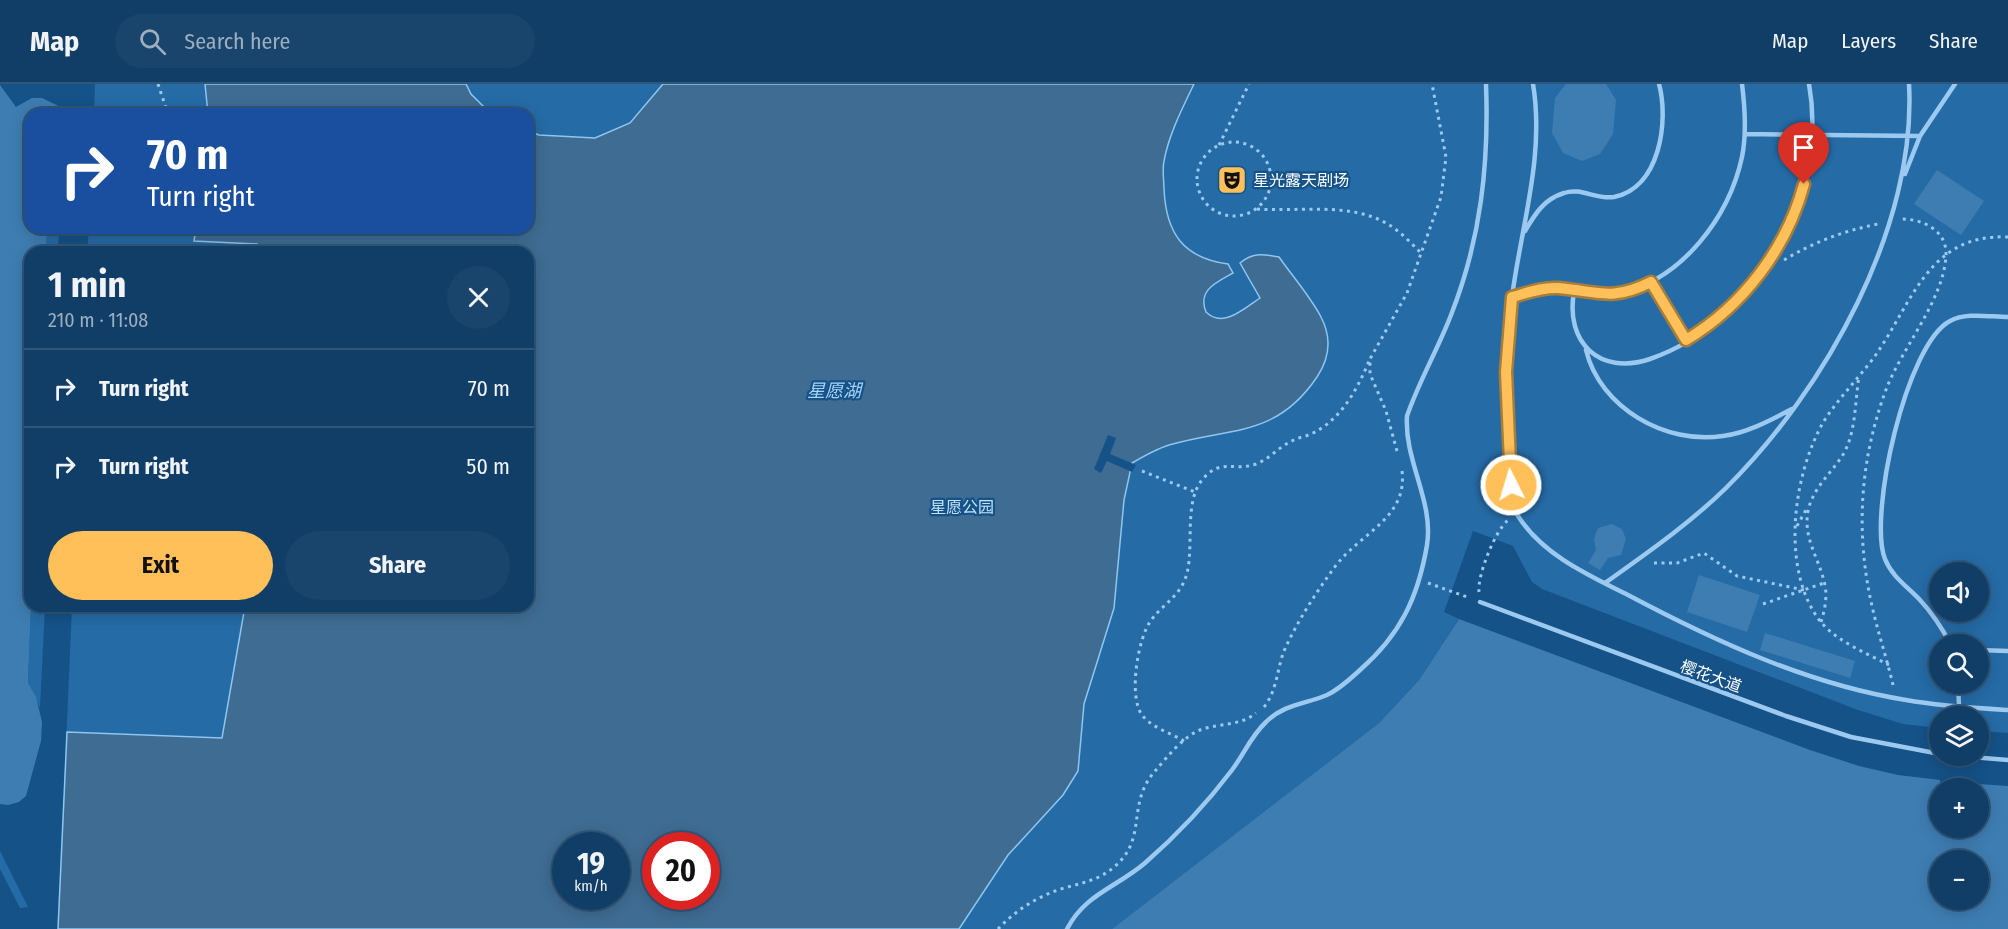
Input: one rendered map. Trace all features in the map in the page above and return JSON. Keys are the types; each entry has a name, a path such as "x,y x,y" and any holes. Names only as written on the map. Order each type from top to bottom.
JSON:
{"lane":[{"path":"1067,929 1081,906 1144,863 1184,823 1222,783 1255,733 1267,720 1296,704 1327,695 1343,685 1380,652 1394,636 1407,613 1427,546 1428,516 1409,453 1406,435 1407,416 1452,314 1474,249 1485,173 1486,84"},
{"path":"1533,84 1536,135 1533,174 1512,297 1506,372 1508,446 1516,513 1540,543 1605,583 1734,648 1787,668 1905,700 1959,706 1958,694"},
{"path":"1523,233 1539,209 1562,193 1577,191 1598,197 1613,197 1631,190 1645,176 1654,159 1662,131 1663,105 1659,84"},
{"path":"1512,297 1541,289 1603,296 1651,282 1687,256 1705,236 1722,211 1735,181 1745,134 1742,84"},
{"path":"1586,350 1606,358 1629,362 1647,360 1686,340 1729,309 1757,278 1779,245 1799,204 1814,136 1809,84"},
{"path":"1894,205 1910,135 1909,84"},
{"path":"1605,583 1669,538 1725,489 1795,408 1814,380 1854,308 1920,136 1955,84"},
{"path":"1745,134 1920,136"},
{"path":"1651,282 1686,340"},
{"path":"1574,292 1572,321 1586,350 1589,362 1619,405 1643,421 1672,433 1723,436 1795,408"},
{"path":"1945,634 1939,623 1892,572 1884,557 1883,508 1889,454 1908,387 1922,355 1941,328 1961,317 2008,317"},
{"name":"樱花大道","path":"1480,602 1786,716 1851,737 1929,752"},
{"path":"1989,650 2008,651"},
{"path":"1989,708 2008,710"},
{"path":"1989,758 2008,760"}],"path":[{"path":"158,84 166,108"},
{"path":"1219,146 1249,84"},
{"path":"1184,741 1150,723 1141,713 1136,674 1140,645 1152,619 1175,598 1187,572 1195,492 1202,480 1217,467 1254,465 1268,459 1288,442 1326,425 1348,400 1395,319 1422,254 1441,197 1446,157 1432,84"},
{"path":"1256,209 1267,195 1271,183 1265,160 1247,145 1235,142 1219,146 1204,157 1198,168 1198,186 1205,203 1226,216 1238,217 1256,209 1347,211 1387,224 1422,254"},
{"path":"1757,278 1814,242 1847,230 1888,222"},
{"path":"1889,665 1844,641 1821,622 1804,590 1794,543 1801,482 1823,423 1878,350 1911,291 1929,269 1970,242 1993,236 2008,237"},
{"path":"1370,359 1370,374 1386,411 1398,455"},
{"path":"1821,622 1826,604 1825,583 1807,531 1808,511 1816,489 1845,451 1852,431 1860,374"},
{"path":"998,929 1026,905 1063,888 1101,877 1128,854 1135,837 1137,801 1143,785 1184,741 1198,731 1250,718 1266,704 1277,680 1283,654 1295,628 1335,565 1391,514 1400,501 1403,488 1400,464"},
{"path":"1142,471 1195,492"},
{"path":"1796,527 1812,500"},
{"path":"1418,580 1480,602 1478,581 1504,523 1516,513"},
{"path":"1638,560 1661,564 1677,563 1704,553 1737,576 1804,590"},
{"path":"1763,604 1825,583"}],"green space":[{"name":"星愿公园","path":"95,84 2008,84 2008,733 1989,732 1989,706 1929,706 1929,727 1903,724 1858,710 1542,589 1532,582 1513,546 1473,531 1444,612 1459,619 1419,680 1379,723 1112,929 58,929 72,612 534,612 534,246 88,246 88,234 534,234 534,108 94,108"},
{"path":"47,234 59,234 58,246 46,246"},
{"path":"31,612 45,612 40,708 28,683"},
{"path":"0,851 28,907 20,908 0,869"}],"water":[{"path":"205,84 466,84 471,94 485,108 207,108"},
{"name":"星愿湖","path":"663,84 1194,84 1169,141 1163,175 1165,205 1173,230 1180,241 1199,256 1228,264 1233,273 1215,283 1206,292 1204,304 1206,312 1213,317 1227,318 1260,298 1240,263 1249,257 1259,255 1279,257 1321,317 1328,340 1326,356 1317,377 1301,397 1285,411 1268,421 1232,432 1169,445 1132,463 1124,500 1114,608 1084,704 1078,771 1063,795 1008,855 959,929 58,929 67,732 222,738 244,612 534,612 534,246 257,246 257,244 194,241 195,234 534,234 534,133 595,138 630,123"}],"pier":[{"path":"1108,435 1116,438 1110,454 1136,465 1132,472 1107,461 1101,473 1094,469"}],"building":[{"path":"1566,84 1606,84 1616,100 1613,134 1600,154 1582,161 1563,153 1552,133 1555,98"},
{"path":"0,85 16,107 32,98 42,98 63,108 24,108 24,234 47,234 46,246 24,246 24,612 31,612 28,683 36,697 42,722 41,741 26,796 19,802 8,805 0,804"},
{"path":"1937,170 1984,201 1961,235 1914,204"},
{"path":"1612,524 1622,529 1626,539 1621,555 1608,558 1600,570 1588,563 1596,550 1594,539 1598,528"},
{"path":"1699,575 1760,595 1747,632 1687,612"},
{"path":"1459,619 1810,750 1859,766 1898,775 1929,779 1929,838 1989,838 1989,785 2008,786 2008,929 1112,929 1379,723 1419,680"},
{"path":"1765,633 1855,661 1850,678 1760,650"}],"place":[{"name":"星光露天剧场","path":"1232,180"}],"route":[{"path":"1511,485 1506,372 1512,297 1541,289 1559,288 1603,296 1651,282 1686,340 1729,309 1757,278 1779,245 1799,204 1804,184"}]}
